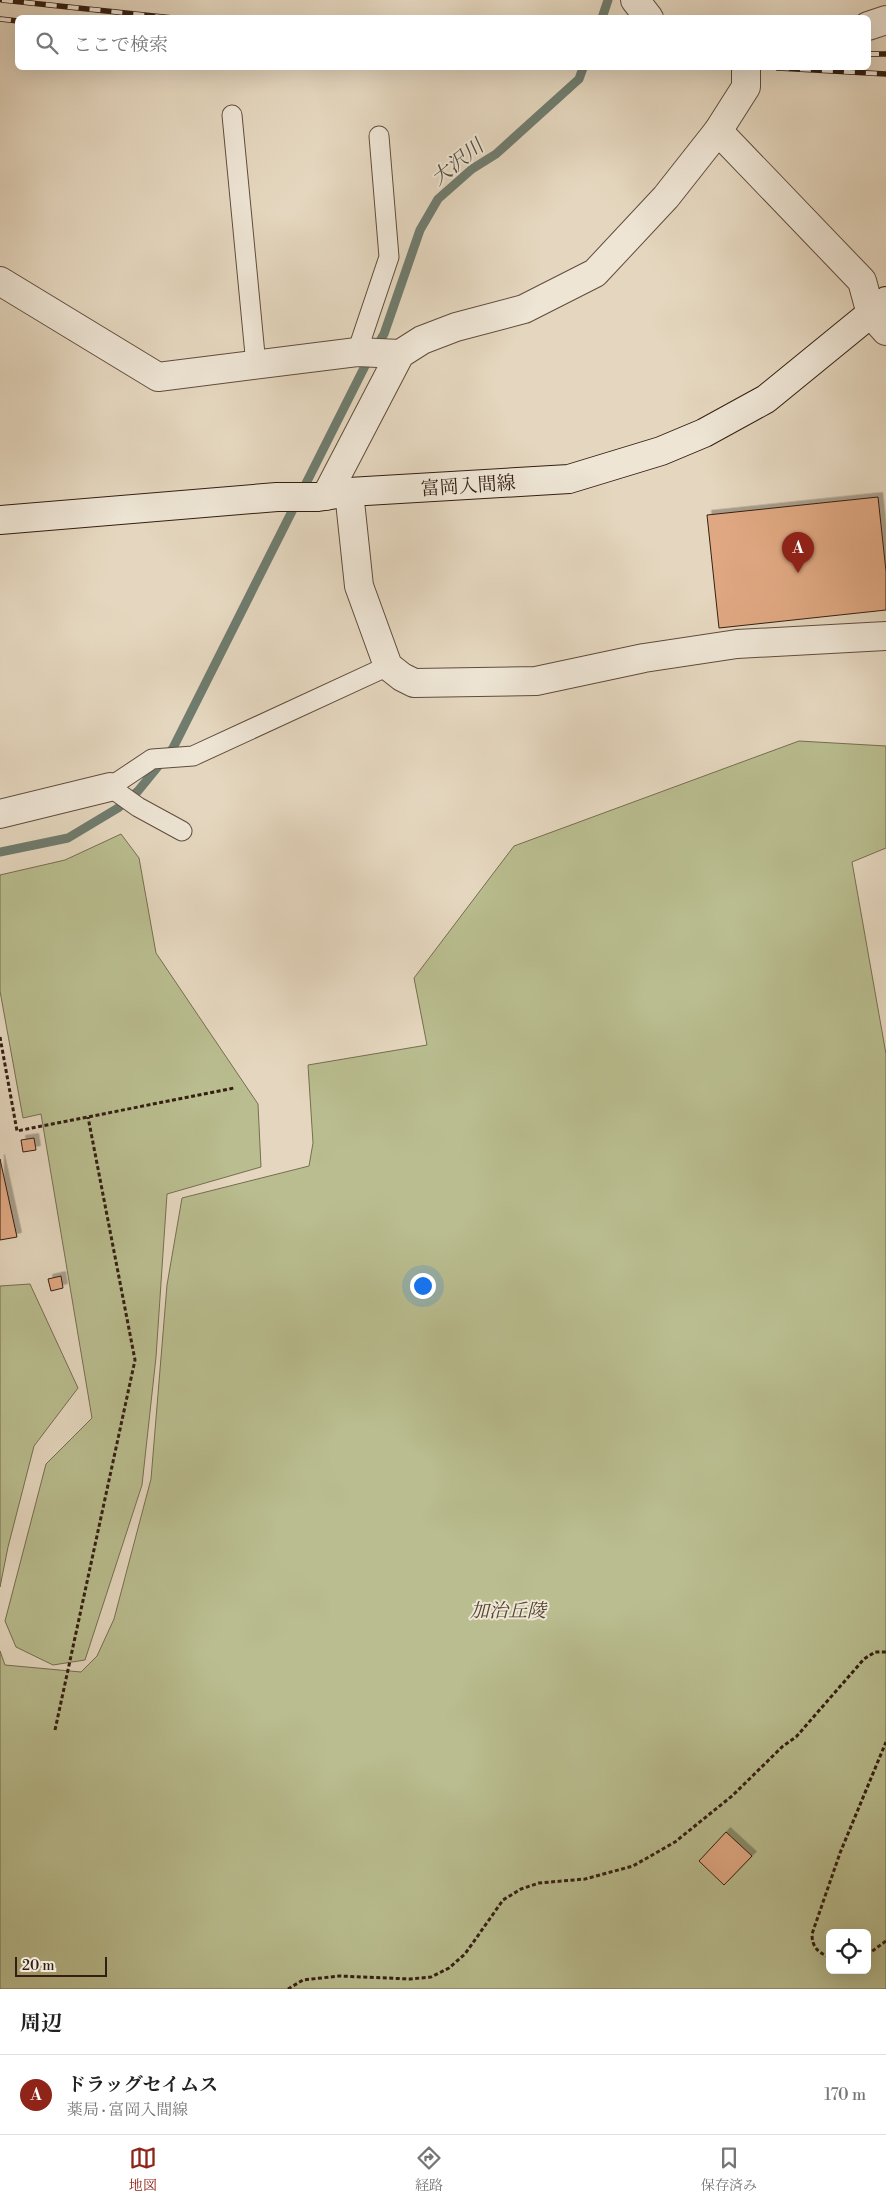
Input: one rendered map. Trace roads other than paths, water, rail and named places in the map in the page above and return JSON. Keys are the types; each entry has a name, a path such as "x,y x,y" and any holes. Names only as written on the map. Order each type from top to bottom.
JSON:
{"street":[{"path":"635,0 647,15"},
{"path":"871,25 886,20"},
{"path":"746,70 746,87 718,131 666,197 595,273 524,309 456,327 422,340 399,354 331,495 359,586 388,666 402,677 414,683 536,681 644,658 737,644 886,636"},
{"path":"718,131 862,281 881,315"},
{"path":"0,281 158,377 358,352 399,354"},
{"name":"富岡入間線","path":"0,520 277,497 569,479 661,451 704,433 766,399 881,315"},
{"path":"0,814 114,790"}],"lane":[{"path":"232,115 256,365"},
{"path":"358,352 388,258 379,136"},
{"path":"182,831 138,807 114,790 152,759 193,756 388,666"}],"waterway":[{"name":"大沢川","path":"603,15 608,0"},
{"path":"0,852 68,838 118,808 138,791 173,748 366,364 384,334 420,230 438,199 472,169 496,154 579,79 582,70"}],"railway":[{"path":"2,0 144,15"},
{"path":"0,19 15,21"},
{"path":"871,54 886,54"},
{"path":"814,70 886,74"}],"place":[{"name":"ドラッグセイムス","path":"798,573"}],"park label":[{"name":"加治丘陵","path":"508,1610"}]}
